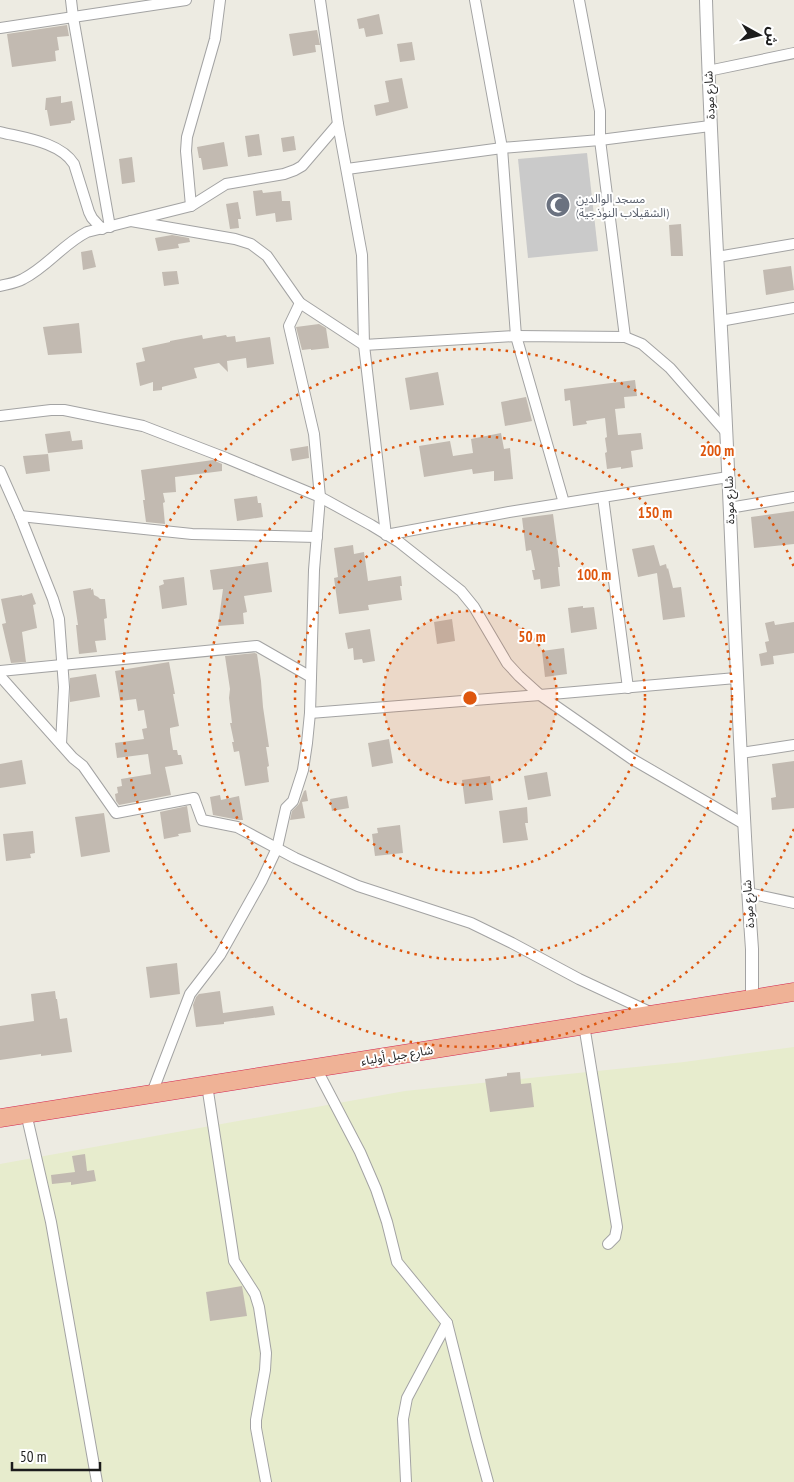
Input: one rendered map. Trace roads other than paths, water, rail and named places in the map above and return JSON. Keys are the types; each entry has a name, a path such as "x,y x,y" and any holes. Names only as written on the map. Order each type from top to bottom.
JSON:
{"highway":[{"name":"شارع جبل أولياء","path":"0,1118 794,992"}],"street":[{"path":"71,0 72,17 106,228"},
{"path":"0,28 186,0"},
{"path":"191,206 187,137 214,39 220,0"},
{"path":"320,0 338,124 362,255 364,345 386,535"},
{"path":"475,0 502,148 516,336 564,503"},
{"path":"579,0 600,111 600,140 625,337"},
{"name":"شارع مودة","path":"706,0 710,126 726,432 736,678 752,949 752,999"},
{"path":"708,71 794,53"},
{"path":"0,286 20,281 33,274 72,240 87,232 191,206 226,184 295,170 302,166 338,124"},
{"path":"347,169 502,148 600,140 710,126"},
{"path":"0,132 49,145 60,149 70,157 92,218 106,228"},
{"path":"131,221 235,239 252,244 267,256 300,303 364,345 516,336 625,337 642,344 670,368 726,432"},
{"path":"717,257 794,244"},
{"path":"152,1093 190,994 220,955 262,880 277,848 286,808 294,801 303,770 308,743 310,713 314,570 320,497 314,434 289,326 300,303"},
{"path":"720,320 794,308"},
{"path":"0,416 64,410 143,426 320,497 399,542 461,591 474,607 507,663 540,695 632,759 744,824"},
{"path":"0,471 53,599 59,620 64,687 61,744"},
{"path":"386,535 564,503 728,477"},
{"path":"603,497 628,688"},
{"path":"729,508 794,497"},
{"path":"20,516 192,534 317,537"},
{"path":"0,671 257,646 311,677"},
{"path":"0,676 73,758 83,766 116,813 194,798 202,820 237,827 295,858 358,886 471,924 512,943 579,979 655,1014"},
{"path":"310,713 736,678"},
{"path":"741,752 794,745"},
{"path":"748,893 794,903"},
{"path":"584,1025 618,1227 615,1237 608,1244"},
{"path":"316,1068 360,1152 376,1189 397,1262 447,1323 488,1482"},
{"path":"207,1085 232,1254 255,1294 259,1307 266,1363 256,1428 266,1482"},
{"path":"26,1113 51,1222 97,1482"},
{"path":"406,1482 403,1419 407,1398 447,1323"}],"place":[{"name":"مسجد الوالدين (الشقيلاب النوذجية)","path":"558,205"}]}
